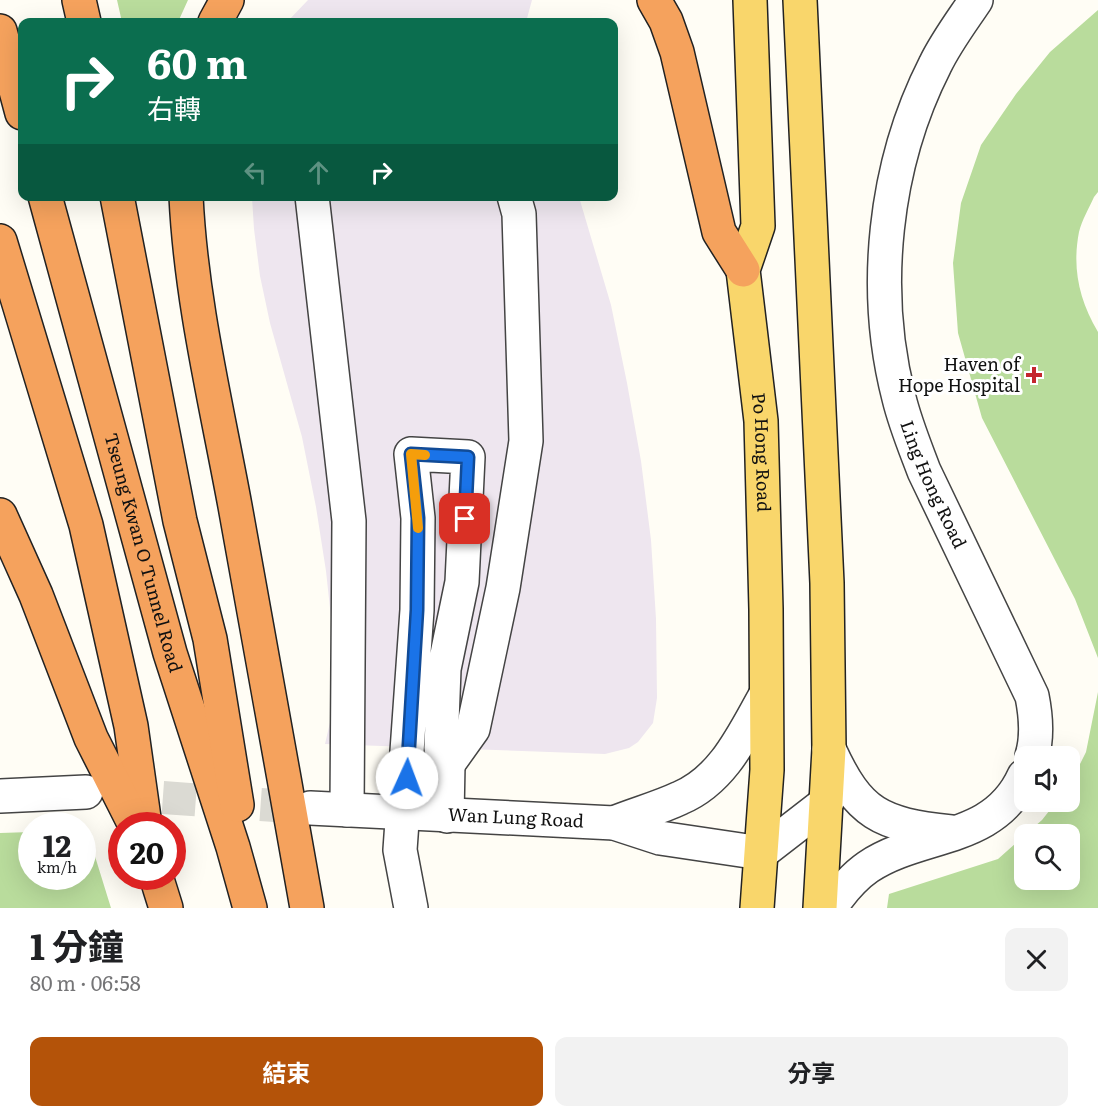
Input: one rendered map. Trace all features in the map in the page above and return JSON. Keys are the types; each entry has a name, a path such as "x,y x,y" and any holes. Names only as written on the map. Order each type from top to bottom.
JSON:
{"highway":[{"path":"80,0 83,18"},
{"path":"217,18 227,0"},
{"path":"654,0 666,21 677,52 719,232 743,270"},
{"path":"0,31 18,98"},
{"name":"Tseung Kwan O Tunnel Road","path":"46,201 170,653 251,908"},
{"path":"118,201 180,521 210,639 251,908"},
{"path":"186,201 197,307 253,602 307,908"},
{"path":"0,241 86,525 131,726 143,812"},
{"path":"0,515 36,595 91,738 128,812"},
{"path":"160,890 166,908"}],"main road":[{"name":"Po Hong Road","path":"750,0 758,226 743,270 761,421 768,770 757,908"},
{"path":"800,0 827,571 829,749 820,908"}],"street":[{"name":"Ling Hong Road","path":"976,0 935,65 918,103 906,140 887,235 886,321 898,398 910,437 924,471 1032,696 1037,732 1034,746"},
{"path":"313,201 349,521 347,810"},
{"path":"448,764 473,729 503,588 526,441 519,214 515,201"},
{"path":"411,908 400,850 407,778 417,610 418,518 411,454 468,457 462,582 444,669 441,748 448,764 447,816"},
{"name":"Wan Lung Road","path":"614,823 680,798 708,780 729,758 765,696"},
{"path":"829,749 852,794 875,814 905,824 956,833"},
{"path":"0,796 86,792"},
{"path":"830,908 842,891 869,867 884,859 988,819 1001,809 1014,793"},
{"path":"761,853 827,802"},
{"name":"Wan Lung Road","path":"310,808 614,823 660,838 761,853"}],"shaded area":[{"path":"308,0 532,0 527,18 291,18"},
{"path":"252,201 580,201 611,305 641,461 651,540 656,619 657,698 653,723 638,742 629,748 605,754 325,744 335,701 333,636 326,571 302,437 270,323 260,276"}],"green space":[{"path":"117,0 188,0 180,18 121,18"},
{"name":"Haven of Hope Hospital","path":"1098,10 1098,192 1080,228 1076,258 1082,296 1098,332 1098,658 1075,599 982,418 958,333 953,263 961,203 981,145 1016,94 1050,52"},
{"path":"1098,692 1098,908 887,908 889,894 998,859 1014,845 1014,890 1080,890 1080,824 1037,824 1048,812 1080,812 1080,764 1086,752"},
{"path":"18,832 18,890 96,890 96,860 111,908 0,908 0,833"}],"tunnel":[{"path":"114,794 310,808"}],"slow traffic":[{"path":"418,528 411,454 425,455"}],"place":[{"name":"Haven of Hope Hospital","path":"1034,375"}],"route":[{"path":"407,778 417,610 418,518 411,454 468,457 465,519"}]}
